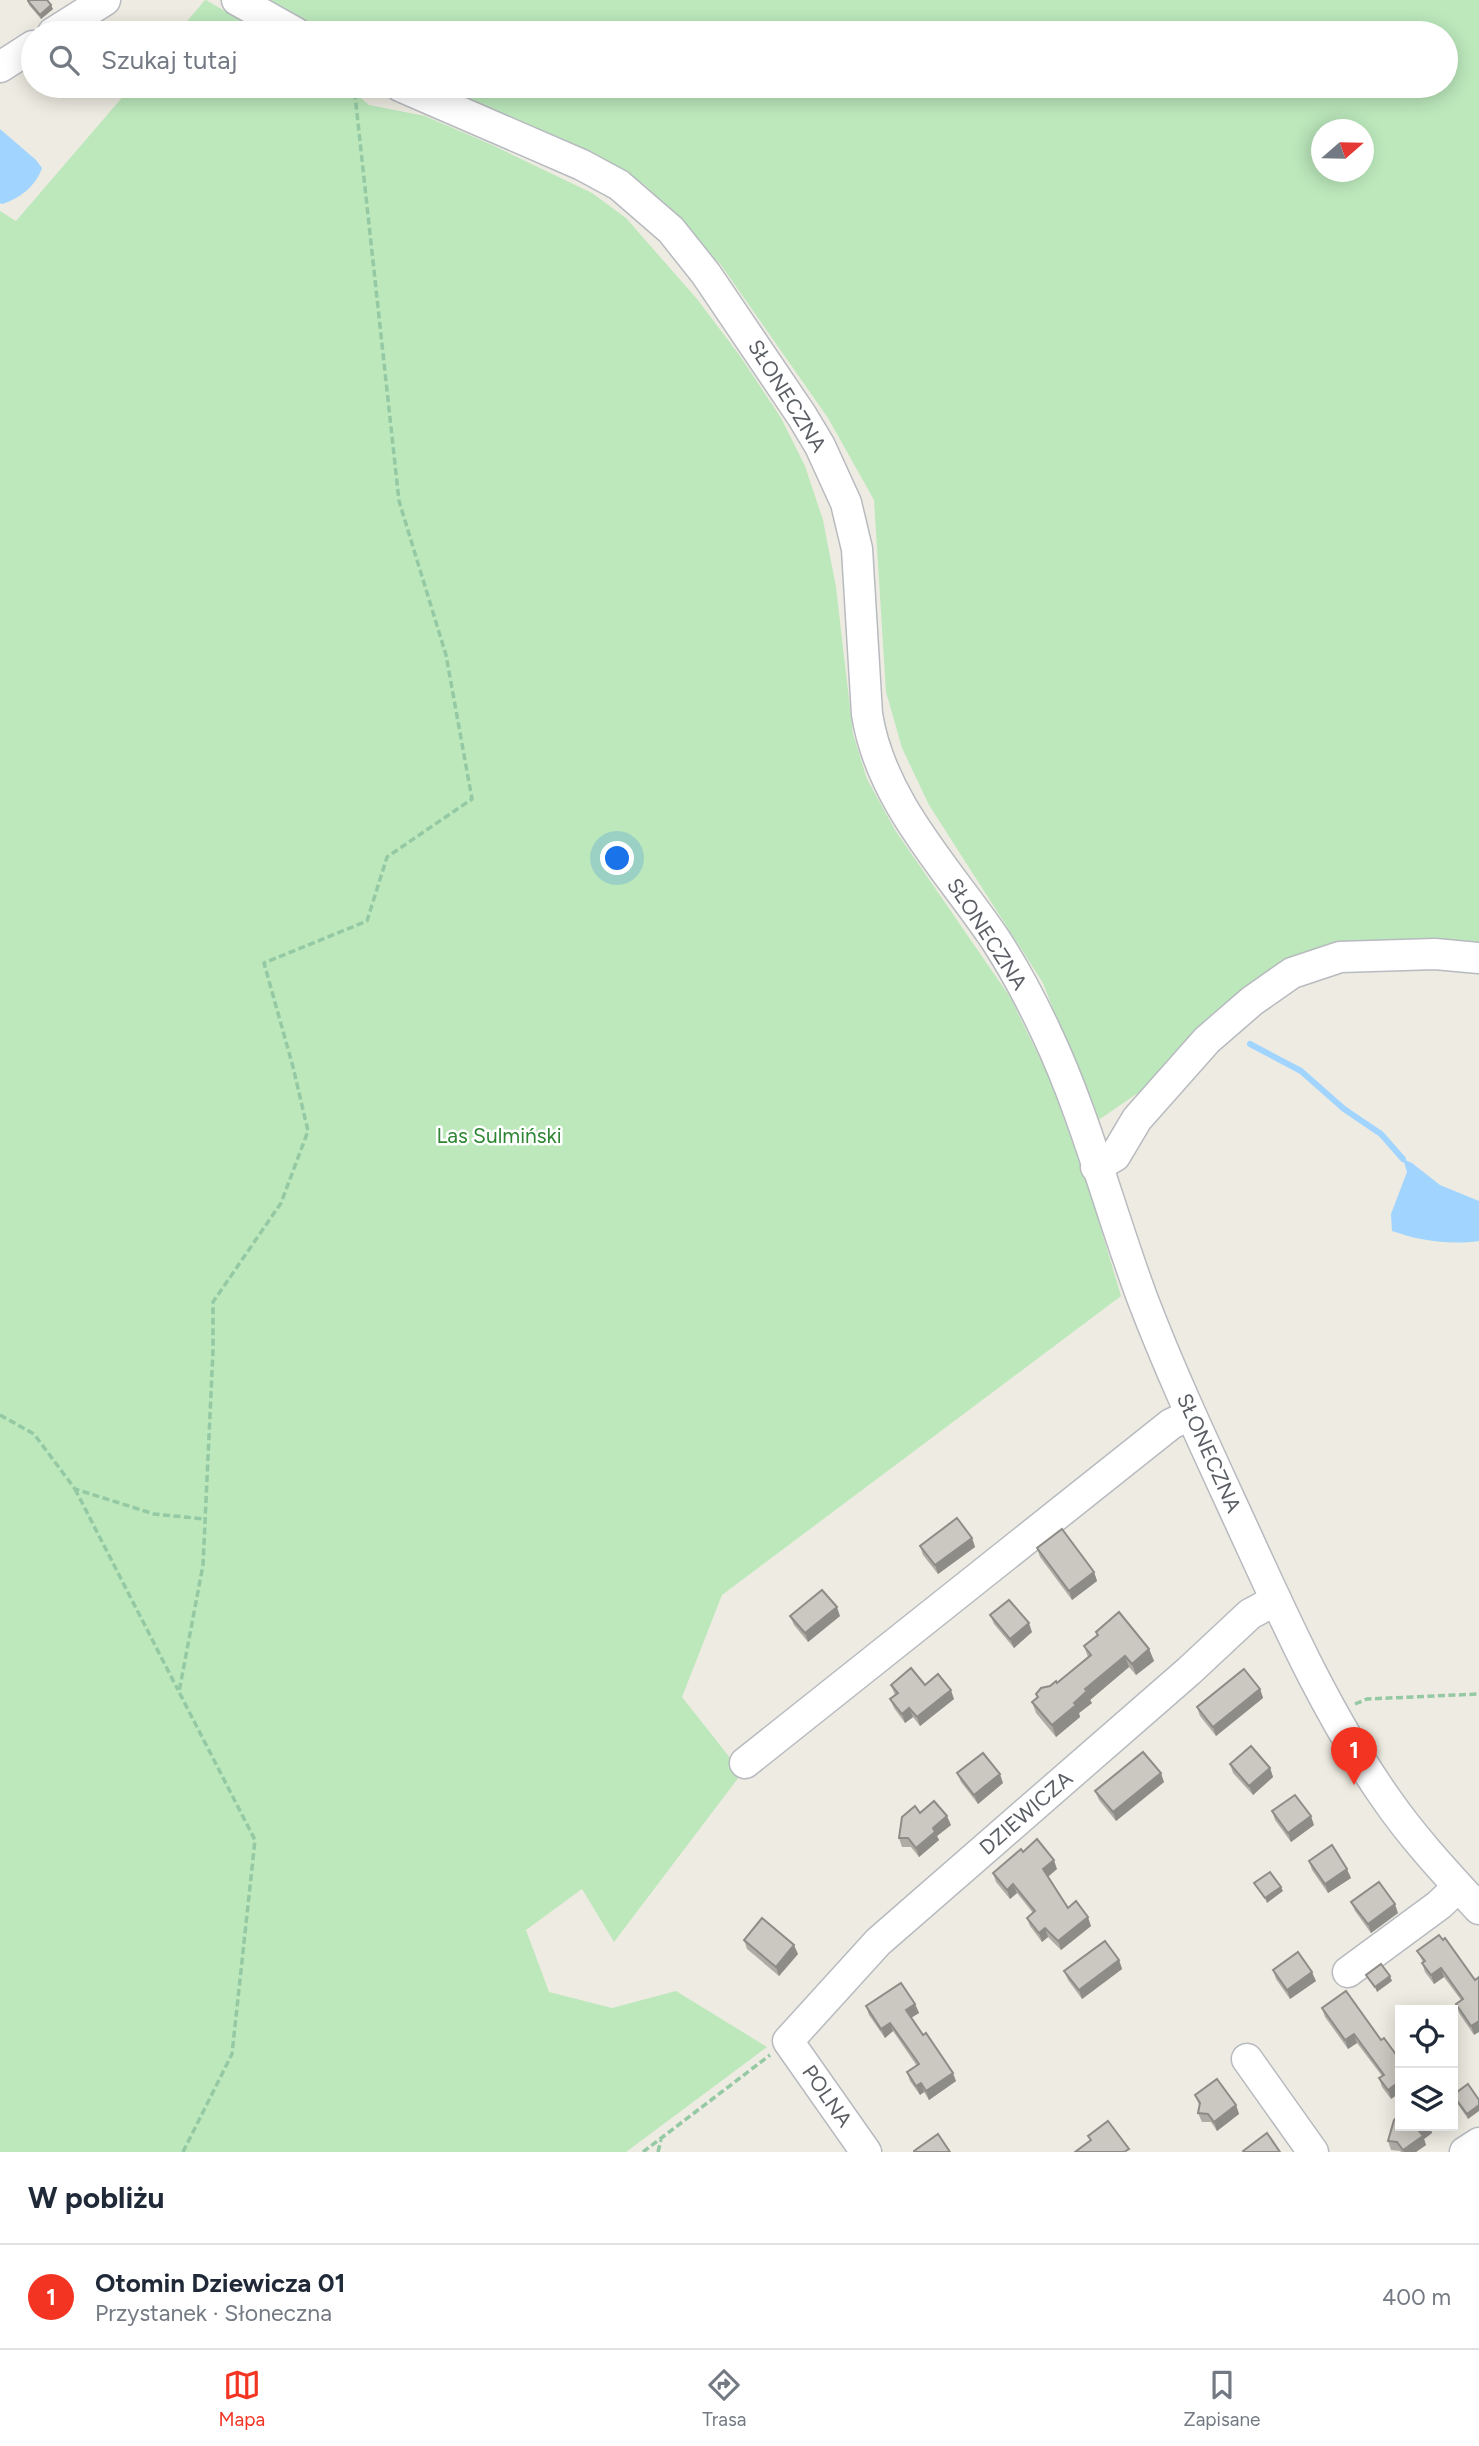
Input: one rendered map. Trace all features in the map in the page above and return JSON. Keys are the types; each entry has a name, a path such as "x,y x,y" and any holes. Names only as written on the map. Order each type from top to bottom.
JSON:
{"street":[{"path":"72,21 105,0"},
{"path":"237,0 275,21"},
{"path":"0,67 21,54"},
{"name":"SŁONECZNA","path":"428,98 582,165 630,193 671,230 706,274 820,446 846,503 857,549 867,715 870,736 881,769 900,803 998,944 1046,1030 1073,1094 1144,1301 1190,1415 1276,1600 1334,1714 1386,1799 1479,1909"},
{"path":"1096,1167 1115,1156 1137,1119 1207,1040 1251,1001 1292,973 1340,957 1435,954 1479,958"},
{"path":"745,1763 1171,1424 1190,1415"},
{"name":"DZIEWICZA","path":"788,2041 878,1942 1189,1671 1250,1614 1276,1600"},
{"path":"1348,1972 1439,1905 1458,1887"},
{"name":"POLNA","path":"788,2041 866,2152"},
{"path":"1247,2059 1313,2152"},
{"path":"1465,2152 1479,2143"}],"path":[{"path":"179,1692 203,1565 213,1302 281,1203 308,1131 264,963 367,921 387,857 472,799 446,655 399,501 355,98"},
{"path":"0,1415 34,1434 75,1489 255,1840 232,2054 183,2152"},
{"path":"75,1489 154,1514 205,1518"},
{"path":"1334,1714 1367,1699 1479,1694"},
{"path":"643,2152 788,2041"},
{"path":"659,2152 661,2138"}],"green space":[{"path":"206,0 242,21 187,21"},
{"path":"264,0 1479,0 1479,951 1345,952 1094,1123 1082,1083 1043,983 929,805 902,748 886,692 874,500 828,418 721,265 645,185 578,146 466,98 1458,98 1458,21 298,21"},
{"name":"Las Sulmiński","path":"122,98 361,98 369,105 425,116 490,144 592,193 626,218 697,299 740,356 781,418 805,466 823,520 836,587 853,734 867,779 895,830 1010,997 1049,1077 1090,1192 1121,1296 722,1595 682,1697 742,1773 614,1942 582,1889 526,1930 549,1992 612,2008 676,1991 767,2047 626,2152 0,2152 0,211 16,221"}],"water":[{"path":"0,129 42,168 36,181 26,191 2,204 0,203"},
{"path":"1403,1159 1440,1185 1479,1201 1479,1241 1435,1241 1392,1231 1391,1214 1407,1172"}],"building":[{"path":"28,0 47,0 51,5 40,15"},
{"path":"957,1518 972,1538 935,1565 920,1546"},
{"path":"1062,1529 1094,1572 1069,1591 1037,1548"},
{"path":"822,1590 837,1607 805,1633 790,1616"},
{"path":"1009,1600 1029,1623 1010,1639 990,1615"},
{"path":"1119,1612 1149,1649 1132,1664 1125,1656 1085,1689 1087,1691 1074,1703 1076,1705 1052,1725 1032,1702 1038,1697 1036,1694 1041,1688 1056,1681 1057,1683 1091,1655 1084,1646"},
{"path":"911,1668 925,1685 938,1674 951,1690 917,1717 909,1708 902,1714 890,1699 898,1693 891,1685"},
{"path":"1244,1669 1260,1689 1213,1727 1197,1707"},
{"path":"1251,1746 1270,1768 1249,1786 1230,1764"},
{"path":"1143,1752 1161,1773 1113,1812 1095,1791"},
{"path":"983,1753 1000,1774 974,1795 957,1773"},
{"path":"1295,1795 1311,1816 1288,1833 1272,1811"},
{"path":"934,1801 947,1816 933,1828 935,1832 916,1848 908,1838 899,1838 902,1817 915,1806 920,1813"},
{"path":"1037,1839 1054,1860 1043,1869 1068,1908 1076,1901 1088,1917 1058,1941 1045,1928 1039,1933 1027,1918 1035,1911 1013,1884 1007,1890 993,1873"},
{"path":"1332,1845 1347,1869 1325,1884 1309,1861"},
{"path":"1270,1872 1281,1887 1265,1898 1254,1883"},
{"path":"1379,1882 1395,1904 1368,1924 1351,1902"},
{"path":"762,1918 794,1945 776,1967 744,1940"},
{"path":"1439,1935 1443,1940 1445,1938 1475,1980 1479,1977 1479,2021 1471,2026 1456,2004 1463,1999 1441,1968 1431,1975 1417,1951"},
{"path":"1105,1941 1119,1960 1079,1990 1064,1971"},
{"path":"1298,1952 1312,1972 1287,1990 1273,1970"},
{"path":"1381,1964 1390,1976 1375,1987 1366,1975"},
{"path":"901,1983 915,2004 906,2010 923,2035 926,2033 953,2073 926,2091 921,2083 916,2086 907,2072 919,2064 890,2023 881,2029 866,2006"},
{"path":"1346,1991 1381,2040 1384,2038 1395,2053 1395,2085 1388,2090 1379,2078 1384,2075 1354,2034 1345,2040 1322,2008"},
{"path":"1217,2079 1236,2105 1214,2122 1208,2114 1198,2113 1200,2103 1195,2095"},
{"path":"1468,2084 1479,2100 1479,2105 1467,2114 1458,2102 1458,2091"},
{"path":"1394,2120 1395,2131 1419,2131 1423,2136 1403,2150 1397,2142 1388,2141"},
{"path":"1108,2121 1129,2149 1124,2152 1075,2152 1091,2140 1088,2136"},
{"path":"1267,2133 1280,2152 1243,2151"},
{"path":"938,2134 950,2152 914,2152 914,2151"}],"waterway":[{"path":"1250,1044 1301,1071 1344,1109 1381,1134 1403,1159"}],"place":[{"name":"Otomin Dziewicza 01","path":"1354,1785"}]}
